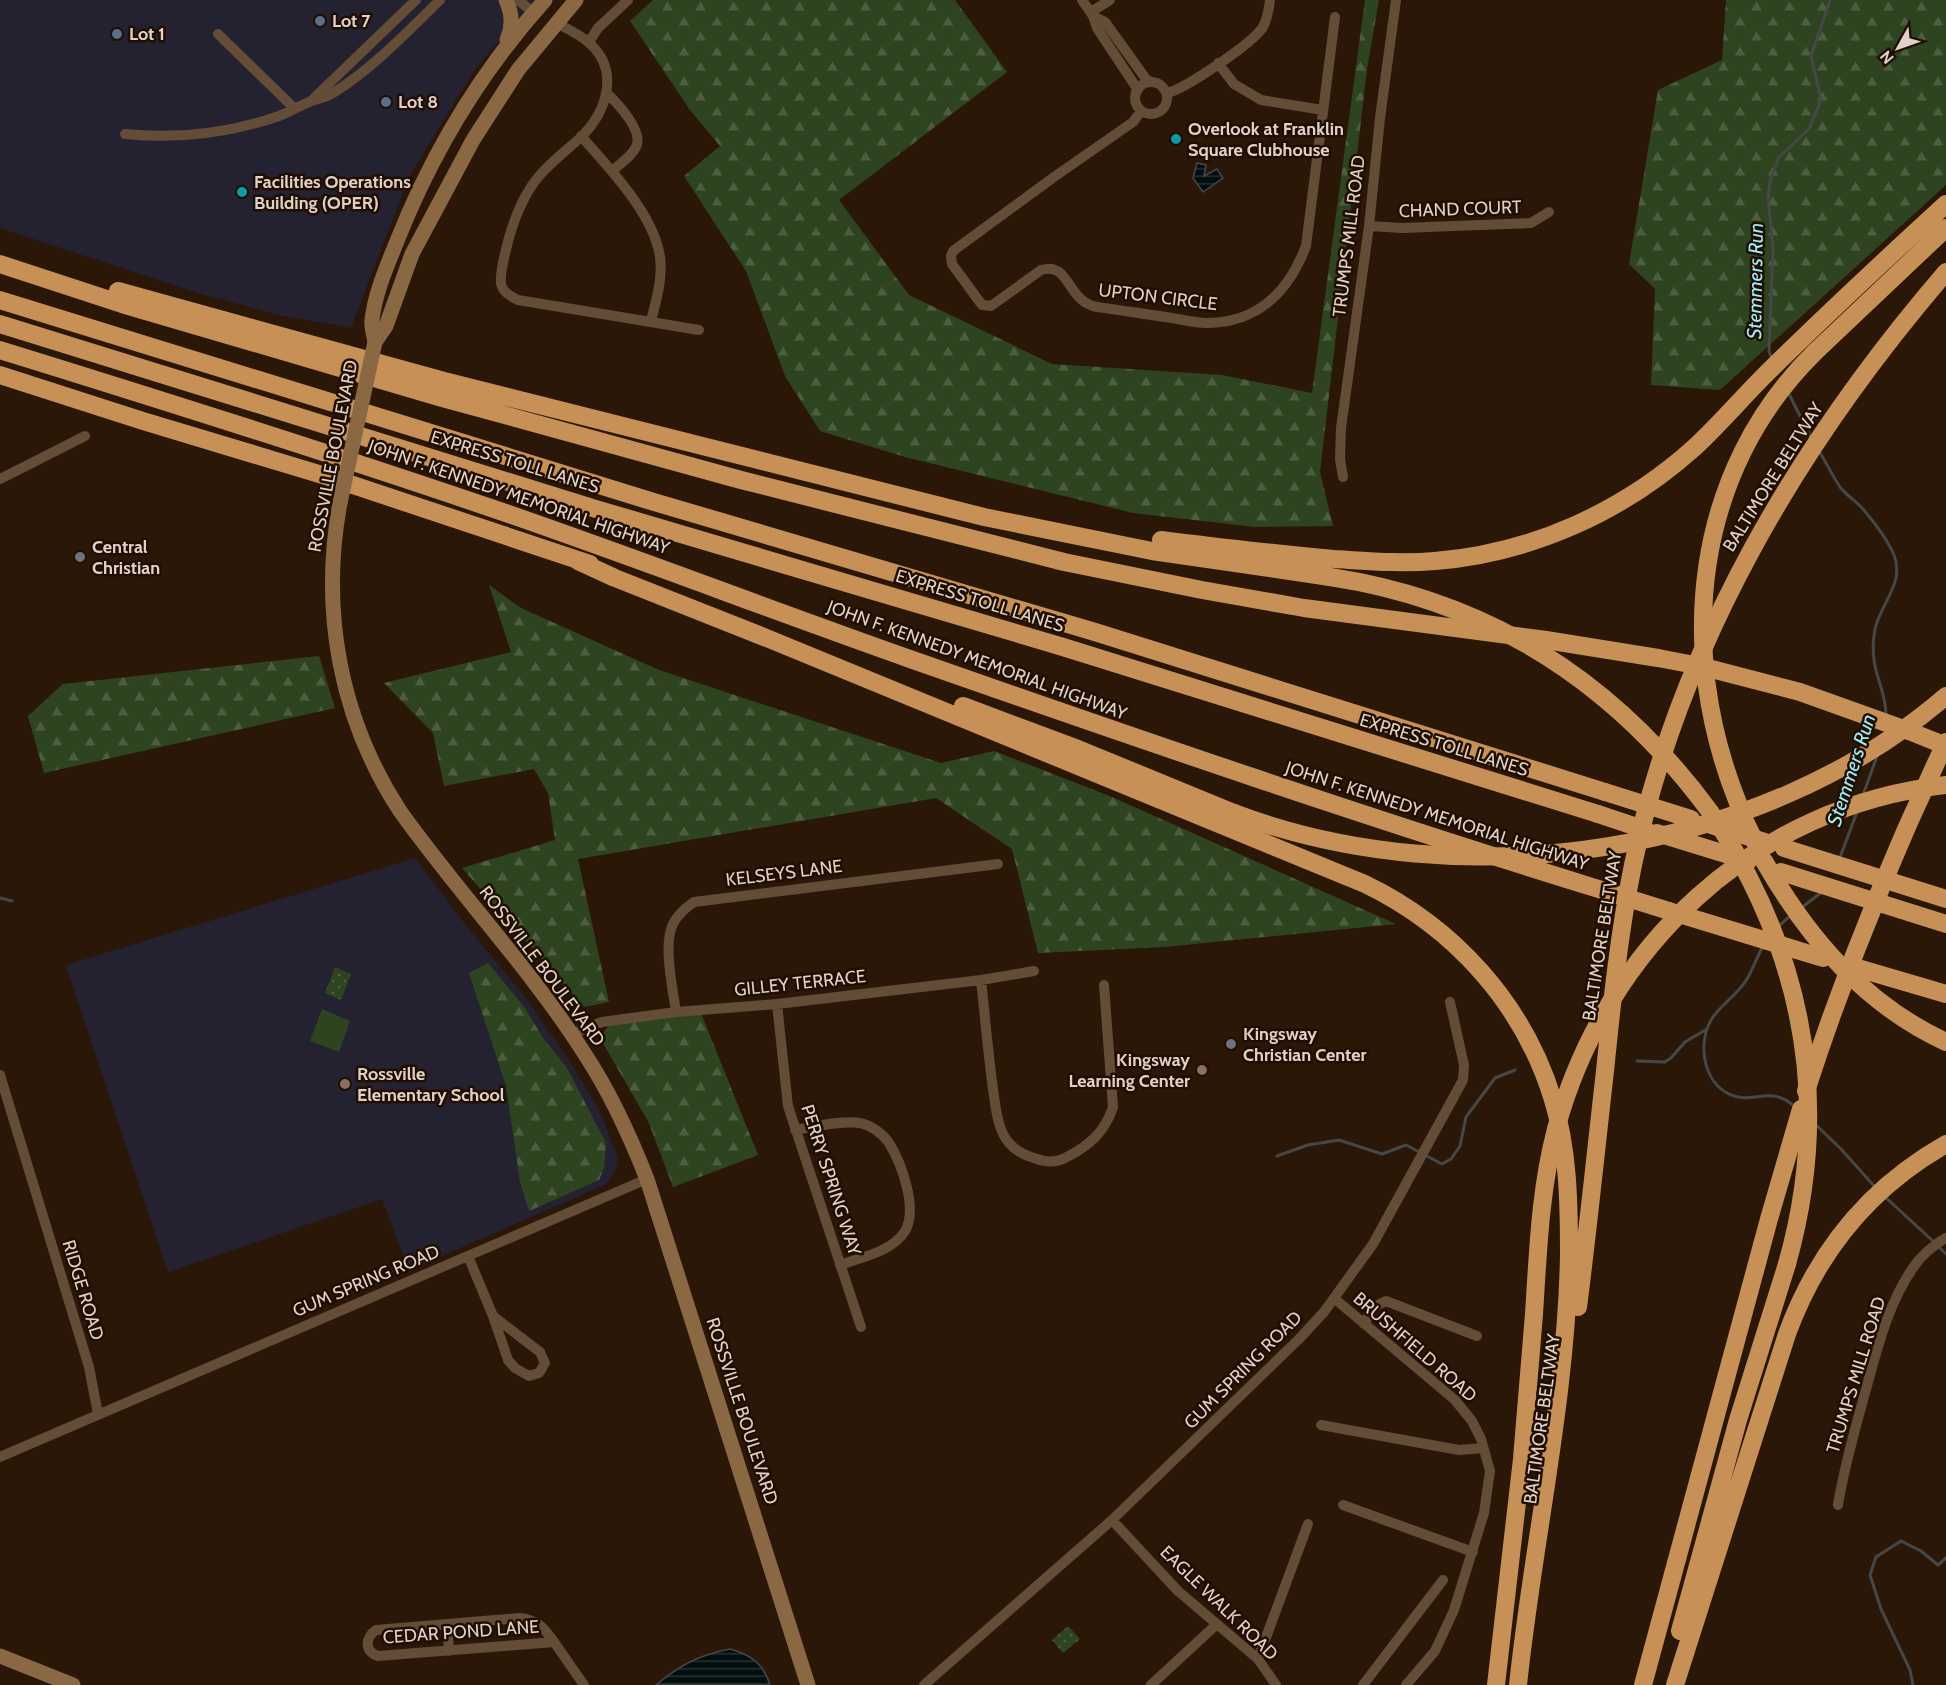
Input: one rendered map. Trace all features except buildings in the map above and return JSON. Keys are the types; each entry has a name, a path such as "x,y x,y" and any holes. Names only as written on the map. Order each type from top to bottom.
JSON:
{"highway":[{"path":"911,497 1102,531 1249,551 1388,562 1453,559 1529,543 1581,523 1613,507 1681,459 1712,431 1800,341 1946,204"},
{"path":"1946,228 1815,352 1784,385 1762,416 1732,474 1716,518 1707,559 1703,600 1705,663 1711,709 1727,775 1743,818 1764,861 1796,914 1829,955 1860,986 1905,1020 1946,1042"},
{"path":"0,264 122,304 449,399 741,480 976,541 1193,589 1316,610 1658,658 1800,692 1946,744 1904,835 1855,951 1827,1025 1793,1132 1643,1685"},
{"name":"BALTIMORE BELTWAY","path":"1520,1685 1546,1539 1574,1347 1618,953 1633,864 1659,764 1704,646 1731,588 1773,512 1809,454 1864,375 1946,272"},
{"path":"40,276 142,296 464,387 974,514 1171,554 1380,586 1438,603 1484,621 1529,644 1597,693 1641,732 1689,784 1719,825 1752,882 1773,931 1791,986 1802,1039 1809,1108 1808,1149 1801,1205 1787,1264 1746,1391 1665,1685"},
{"name":"EXPRESS TOLL LANES","path":"0,300 632,495 1095,632 1946,899"},
{"name":"EXPRESS TOLL LANES","path":"0,324 555,496 1063,647 1946,924"},
{"name":"JOHN F. KENNEDY MEMORIAL HIGHWAY","path":"0,350 402,477 1195,759 1605,891 1946,994"},
{"path":"0,375 329,477 653,586 1078,749 1234,813 1312,837 1367,848 1446,856 1516,856 1599,848 1702,825 1787,793 1826,774 1875,746 1946,696"},
{"path":"578,561 1365,884 1402,904 1441,932 1469,958 1494,987 1514,1015 1542,1070 1559,1127 1568,1185 1568,1289 1562,1365 1524,1630 1520,1685"},
{"path":"1496,1685 1522,1459 1545,1182 1561,1114 1575,1073 1593,1033 1619,988 1672,921 1695,898 1736,865 1812,821 1857,803 1898,792 1946,784"},
{"path":"1675,1685 1793,1318 1816,1271 1834,1242 1857,1213 1903,1171 1946,1144"}],"main road":[{"path":"500,54 509,36 512,23 506,0"},
{"path":"547,0 557,22"},
{"name":"ROSSVILLE BOULEVARD","path":"547,0 500,54 438,152 388,263 372,321 375,342 340,503 331,574 333,628 344,687 381,781 400,811 572,1034 611,1099 631,1139 647,1179 808,1685"},
{"name":"ROSSVILLE BOULEVARD","path":"375,342 386,326 412,254 458,165 502,92 576,0"},
{"path":"534,13 557,22"},
{"path":"0,1656 73,1685"}],"street":[{"path":"312,100 416,0"},
{"path":"125,134 184,135 232,129 278,116 312,100 333,94 382,56 440,0"},
{"path":"518,0 534,13"},
{"path":"589,42 598,28 628,0"},
{"path":"1082,0 1092,14 1097,28 1138,90"},
{"path":"1092,14 1110,0"},
{"path":"1167,93 1175,91 1248,42 1263,27 1270,0"},
{"name":"TRUMPS MILL ROAD","path":"1343,477 1340,459 1341,428 1369,226 1396,0"},
{"path":"1092,14 1105,22 1146,79 1161,85 1167,93 1167,104 1161,112 1151,115 1141,111 1136,103 1138,90 1151,82"},
{"name":"UPTON CIRCLE","path":"1141,111 1133,122 953,251 952,264 982,305 991,306 1041,270 1054,268 1061,273 1078,298 1088,305 1204,323 1225,321 1254,312 1265,305 1288,284 1306,246 1335,17"},
{"path":"557,22 589,42 605,67 607,93 600,113 581,136 539,176 527,195 509,237 502,269 502,289 506,294 518,300 699,330"},
{"path":"218,34 295,109"},
{"path":"1218,63 1234,84 1261,100 1323,110"},
{"path":"607,93 631,122 637,132 638,142 632,153 612,171"},
{"path":"581,136 612,171 648,222 655,237 660,256 660,280 651,321"},
{"name":"CHAND COURT","path":"1369,226 1402,228 1531,223 1548,212"},
{"path":"0,479 85,436"},
{"name":"KELSEYS LANE","path":"676,1012 669,938 672,924 681,911 694,902 998,864"},
{"name":"GILLEY TERRACE","path":"572,1034 602,1022 981,980 1034,971"},
{"path":"981,980 992,1078 1001,1129 1008,1142 1018,1152 1045,1161 1061,1160 1074,1153 1102,1131 1109,1120 1113,1107 1104,985"},
{"name":"GUM SPRING ROAD","path":"924,1685 1113,1520 1299,1339 1335,1299 1372,1244 1463,1080 1464,1065 1450,1002"},
{"name":"PERRY SPRING WAY","path":"777,1004 788,1106 861,1327"},
{"name":"RIDGE ROAD","path":"0,1075 89,1367 98,1414"},
{"path":"795,1130 852,1123 871,1126 889,1143 900,1168 910,1201 911,1214 904,1232 896,1242 886,1248 840,1265"},
{"name":"GUM SPRING ROAD","path":"98,1414 647,1179"},
{"name":"TRUMPS MILL ROAD","path":"1838,1505 1843,1475 1887,1320 1896,1297 1914,1266 1940,1242"},
{"path":"468,1256 508,1360 515,1368 528,1376 540,1373 545,1363 540,1352 493,1316"},
{"name":"BRUSHFIELD ROAD","path":"1335,1299 1455,1400 1472,1421 1490,1471 1489,1489 1473,1552 1444,1634 1424,1665 1406,1685"},
{"path":"1364,1324 1374,1307 1386,1301 1477,1336"},
{"path":"0,1457 98,1414"},
{"path":"1322,1425 1459,1450 1483,1448"},
{"path":"1343,1505 1473,1552"},
{"name":"EAGLE WALK ROAD","path":"1113,1520 1178,1591 1258,1659 1276,1685"},
{"path":"1258,1659 1308,1524"},
{"path":"1363,1685 1443,1580"},
{"name":"CEDAR POND LANE","path":"554,1642 378,1656 372,1654 367,1641 370,1634 376,1630 527,1619 540,1624 554,1642 584,1685"},
{"path":"447,1624 449,1651"},
{"path":"1151,1685 1217,1624"}],"shaded area":[{"path":"0,0 534,0 474,71 409,177 351,328 283,316 201,294 0,228"},
{"path":"1197,163 1206,165 1204,176 1217,169 1223,178 1203,192 1193,178"},
{"name":"Rossville Elementary School","path":"415,858 465,924 526,998 569,1060 599,1109 618,1158 615,1171 607,1184 409,1270 382,1199 168,1272 66,965"},
{"path":"730,1649 755,1661 764,1671 770,1685 656,1685 690,1662"}],"green space":[{"path":"653,0 955,0 1007,72 839,200 909,295 1052,364 1222,375 1312,393 1365,0 1379,0 1367,69 1320,472 1333,526 1255,527 1133,513 905,457 820,431 785,376 746,271 684,176 720,146 690,110 630,21"},
{"path":"1726,0 1946,0 1946,185 1720,390 1651,385 1655,289 1629,264 1658,90 1722,60"},
{"path":"489,585 521,608 659,670 941,763 994,751 1112,797 1396,924 1164,947 1038,953 1012,849 936,798 578,859 609,1002 584,1007 462,868 555,840 548,793 534,769 444,786 433,733 384,683 511,652"},
{"path":"319,656 335,708 44,773 28,716 63,684"},
{"path":"488,963 525,1008 543,1038 567,1068 606,1143 604,1168 599,1180 529,1211 520,1182 506,1086 469,973"},
{"path":"335,967 351,974 341,1000 325,993"},
{"path":"322,1009 350,1021 339,1052 310,1041"},
{"path":"701,1013 758,1155 673,1187 649,1123 600,1038 613,1019"},
{"path":"1068,1626 1080,1639 1063,1653 1052,1640"}],"waterway":[{"name":"Stemmers Run","path":"1772,359 1769,352 1773,249 1768,197 1770,181 1779,157 1809,129 1821,100 1811,56 1830,0"},
{"name":"Stemmers Run","path":"1788,392 1812,440"},
{"name":"Stemmers Run","path":"1819,451 1840,487 1863,509 1880,531 1897,565 1897,575 1878,620 1873,640 1873,652 1886,715"},
{"name":"Stemmers Run","path":"1863,795 1877,756"},
{"name":"Stemmers Run","path":"1839,860 1857,812"},
{"name":"Stemmers Run","path":"1801,908 1822,892"},
{"path":"0,898 12,901"},
{"name":"Stemmers Run","path":"1778,927 1791,915"},
{"name":"Stemmers Run","path":"1763,946 1743,984 1717,1012 1708,1026 1705,1037 1705,1059 1713,1080 1729,1094 1746,1098 1777,1097 1794,1106"},
{"path":"1637,1061 1665,1062 1685,1042 1707,1029"},
{"path":"1277,1156 1308,1145 1339,1140 1382,1154 1406,1145 1442,1164 1451,1159 1460,1146 1466,1117 1495,1078 1515,1070"},
{"name":"Stemmers Run","path":"1815,1124 1875,1187"},
{"name":"Stemmers Run","path":"1884,1196 1934,1242"},
{"name":"Stemmers Run","path":"1939,1247 1946,1254"},
{"name":"Stemmers Run","path":"1913,1685 1910,1670 1881,1609 1870,1575 1876,1557 1901,1541 1921,1551 1938,1565 1946,1558"}],"place":[{"name":"Lot 7","path":"320,21"},
{"name":"Lot 1","path":"117,34"},
{"name":"Lot 8","path":"386,102"},
{"name":"Overlook at Franklin Square Clubhouse","path":"1176,139"},
{"name":"Facilities Operations Building (OPER)","path":"242,192"},
{"name":"Central Christian","path":"80,557"},
{"name":"Kingsway Christian Center","path":"1231,1044"},
{"name":"Kingsway Learning Center","path":"1202,1070"},
{"name":"Rossville Elementary School","path":"345,1084"}]}
